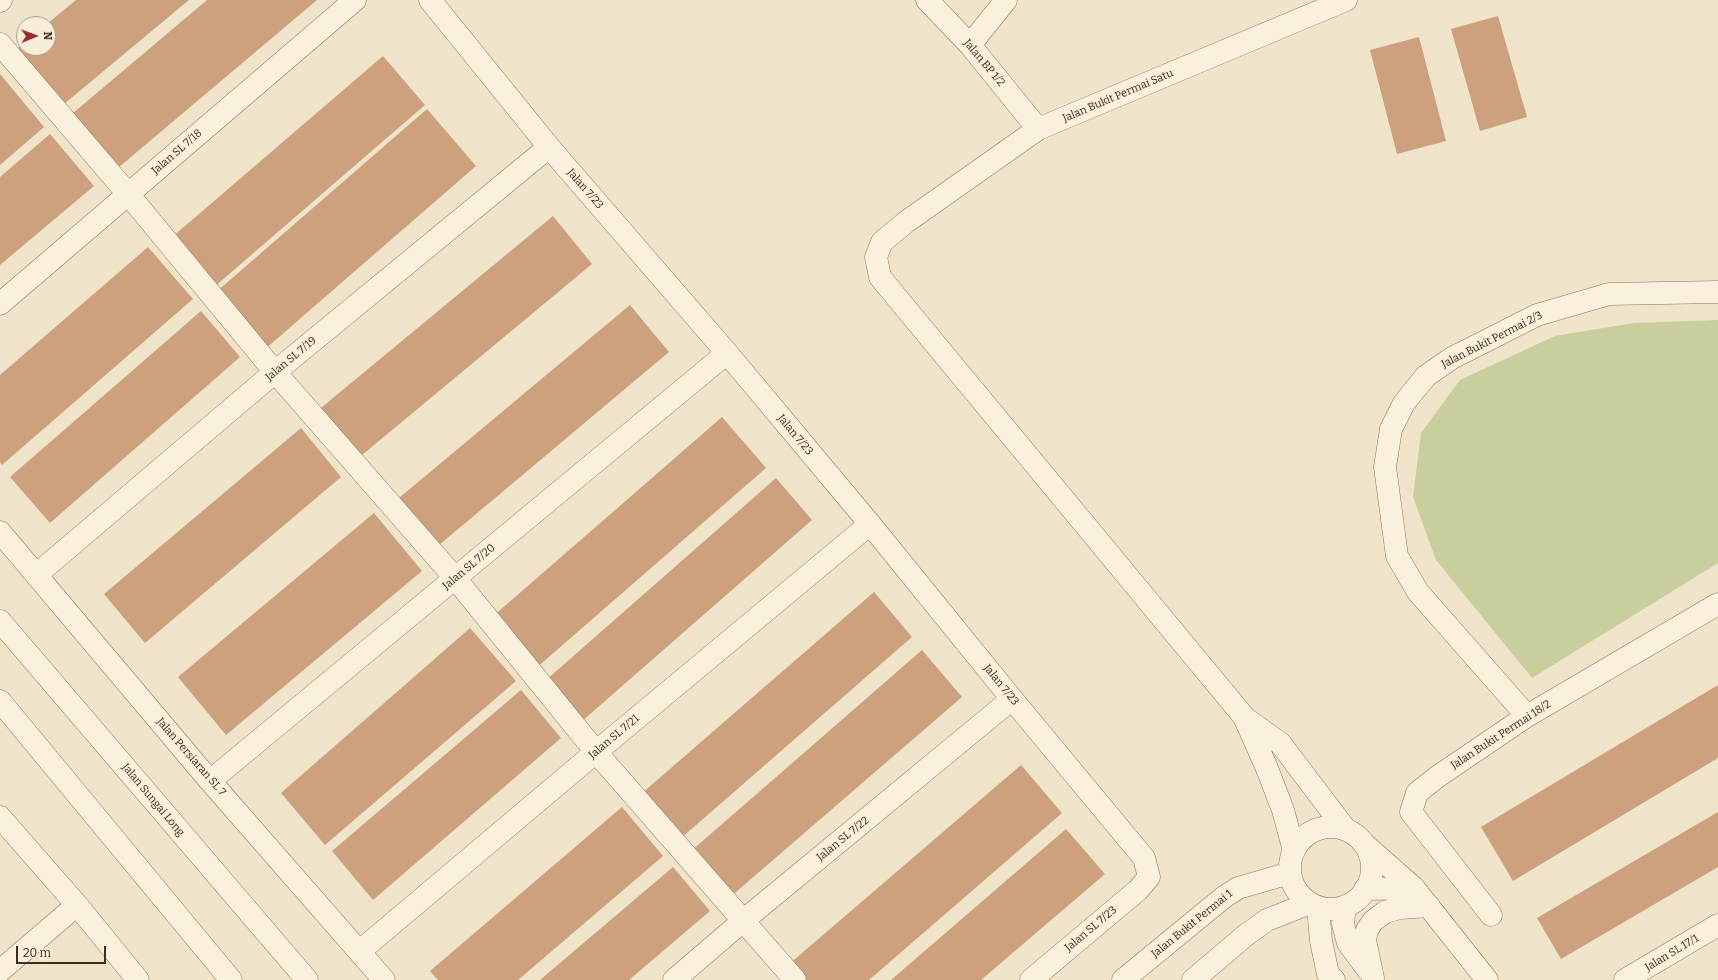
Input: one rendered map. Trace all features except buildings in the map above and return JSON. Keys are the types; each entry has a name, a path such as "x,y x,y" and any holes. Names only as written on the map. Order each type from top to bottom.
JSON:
{"street":[{"name":"Jalan SL 7/18","path":"0,304 355,0"},
{"name":"Jalan 7/23","path":"430,0 549,147 727,353 870,524 1012,699 1144,858 1150,877"},
{"name":"Jalan BP 1/2","path":"927,0 970,45 1038,129"},
{"path":"970,45 1006,0"},
{"name":"Jalan Bukit Permai Satu","path":"1245,718 880,277 876,257 882,242 906,222 1038,129 1346,0"},
{"path":"0,44 128,194 275,372 455,578 596,752 795,980"},
{"name":"Jalan SL 7/19","path":"36,575 275,372 549,147"},
{"name":"Jalan Bukit Permai 2/3","path":"1527,716 1418,592 1397,556 1385,467 1391,429 1404,404 1426,376 1452,358 1537,315 1608,294 1718,292"},
{"name":"Jalan SL 7/20","path":"210,781 727,353"},
{"name":"Jalan SL 7/21","path":"360,951 870,524"},
{"name":"Jalan Persiaran SL 7","path":"0,532 210,781 384,980"},
{"name":"Jalan Bukit Permai 18/2","path":"1491,915 1411,812 1417,793 1437,777 1527,716 1718,604"},
{"name":"Jalan Sungai Long","path":"0,621 307,980"},
{"name":"Jalan SL 7/22","path":"674,980 744,920 1012,699"},
{"path":"0,701 231,980"},
{"path":"1245,718 1280,743 1346,830"},
{"path":"1245,718 1283,810 1294,851"},
{"path":"0,817 77,905 138,980"},
{"path":"1364,844 1368,853 1371,872 1365,889 1356,900 1345,906 1332,909 1314,905 1300,895 1293,885 1290,873 1290,862 1294,851 1301,840 1310,832 1322,828 1334,827 1346,830 1356,836 1414,888 1487,980"},
{"name":"Jalan Bukit Permai 1","path":"1123,980 1224,897 1238,888 1290,873"},
{"name":"Jalan SL 7/23","path":"1031,980 1138,890 1150,877"},
{"path":"1365,889 1414,888"},
{"path":"0,971 77,905"},
{"path":"1193,980 1246,935 1267,920 1314,905"},
{"path":"1314,905 1328,974 1334,980"},
{"path":"1345,906 1343,924 1348,943 1374,979"},
{"path":"1374,979 1365,940 1367,930 1373,921 1385,912 1429,906"},
{"name":"Jalan SL 17/1","path":"1625,980 1718,925"}],"green space":[{"path":"1718,320 1718,563 1532,678 1436,560 1413,497 1421,433 1460,380 1555,336 1634,323"}]}
